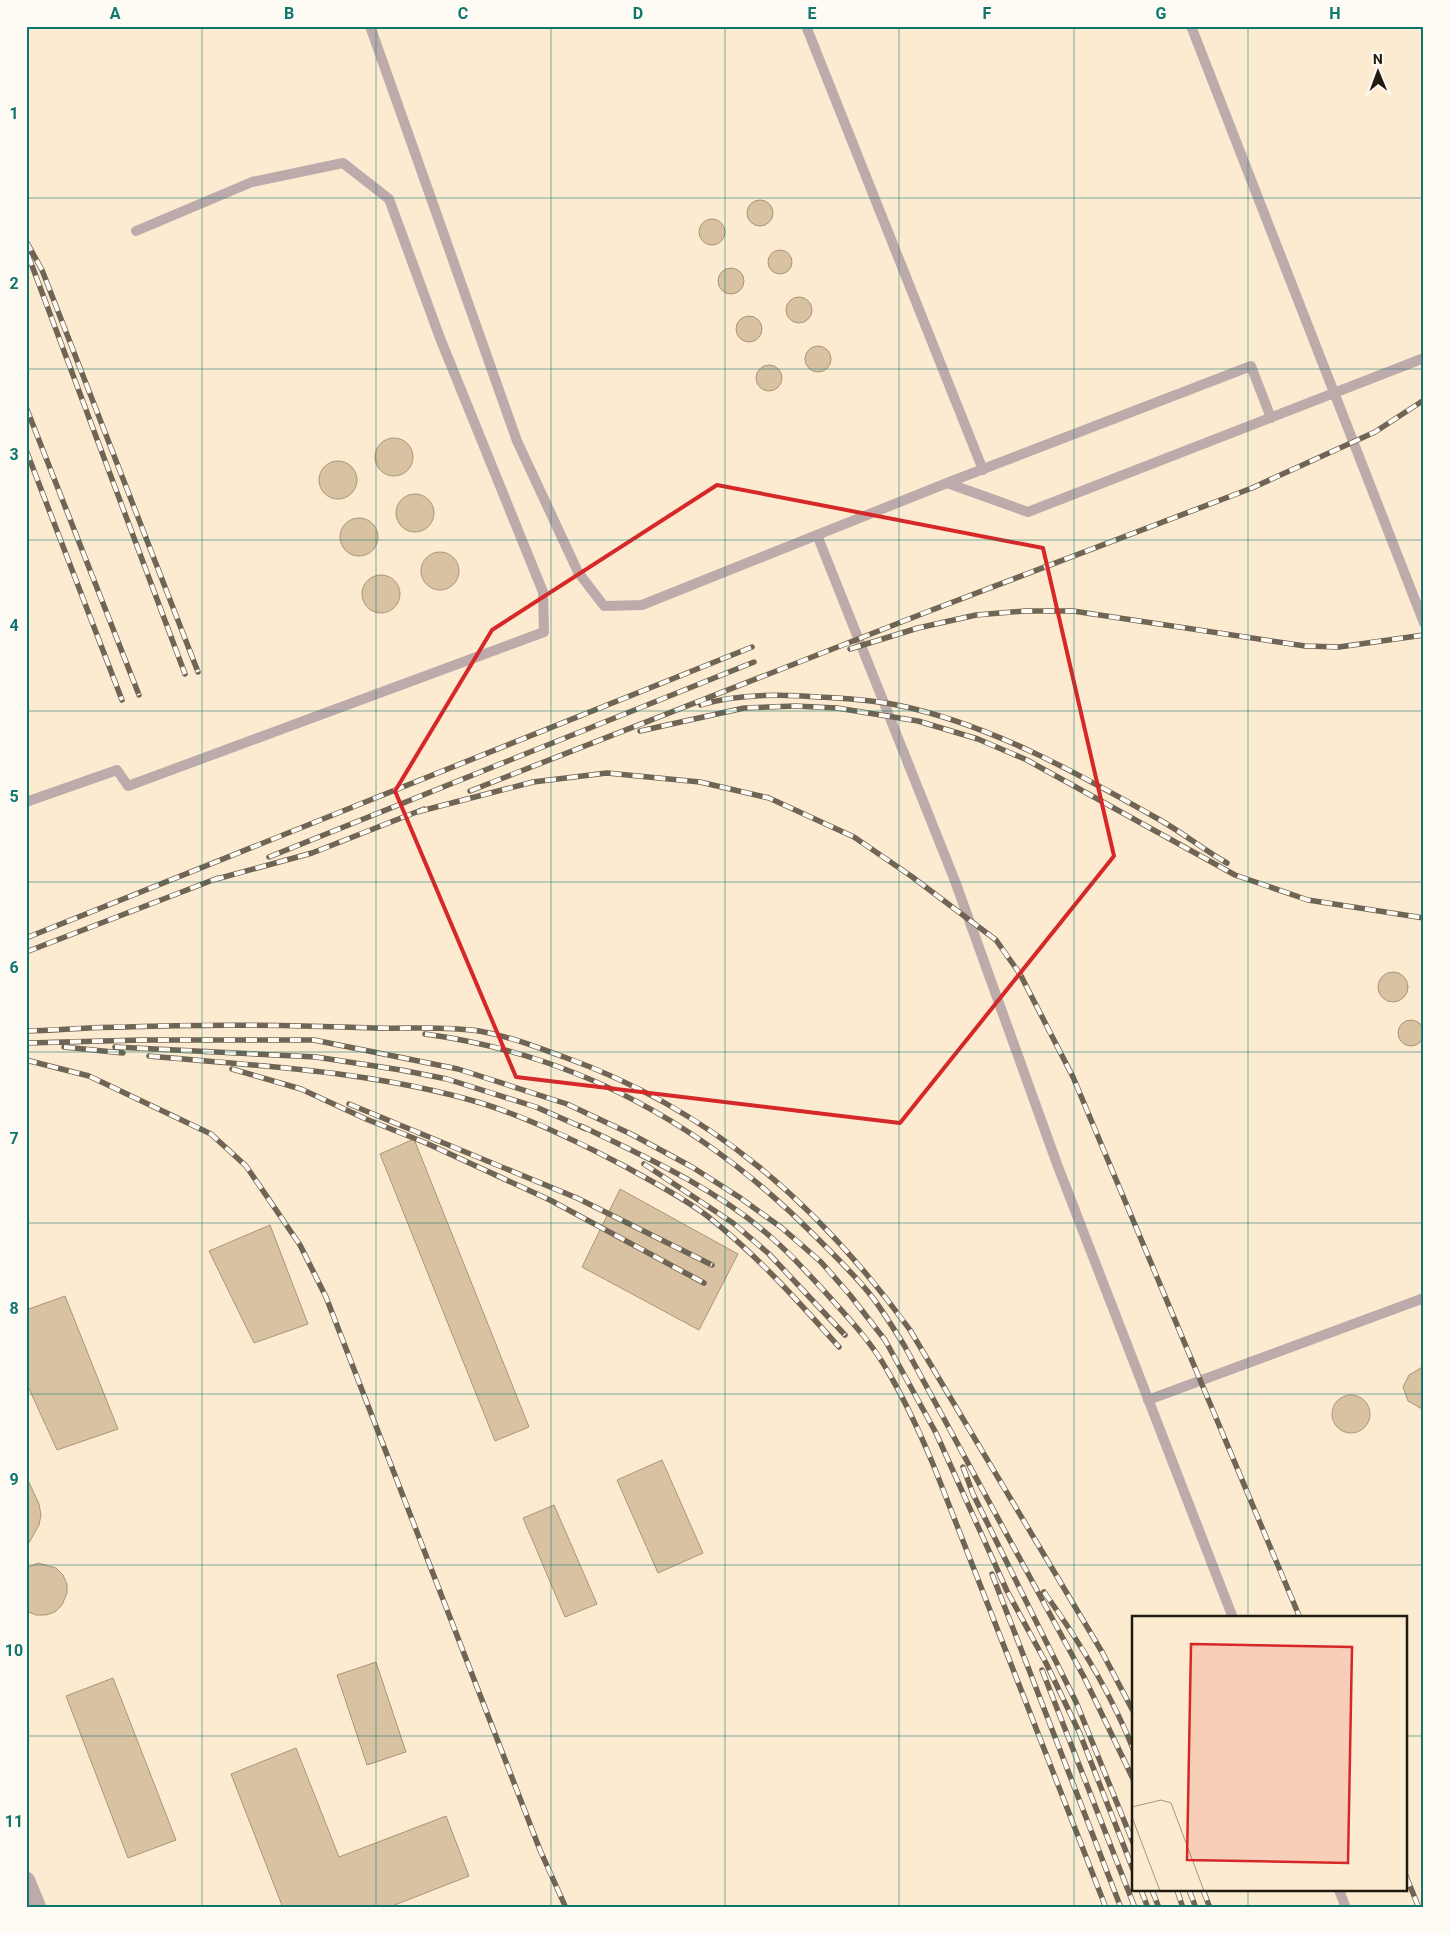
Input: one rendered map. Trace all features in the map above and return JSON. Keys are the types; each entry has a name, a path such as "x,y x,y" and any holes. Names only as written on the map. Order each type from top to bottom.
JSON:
{"street":[{"path":"26,1881 37,1908"}],"lane":[{"path":"370,26 517,441 578,572 604,606 642,605 947,483 1251,366 1271,418"},
{"path":"806,26 983,470"},
{"path":"1191,26 1333,394 1424,623"},
{"path":"26,802 117,770 128,786 544,632 543,592 440,338 389,199 343,162 252,182 136,231"},
{"path":"947,483 1028,512 1424,358"},
{"path":"817,535 955,881 1057,1164 1232,1616"},
{"path":"1148,1400 1424,1298"},
{"path":"1340,1892 1346,1908"}],"highlighted area":[{"path":"717,485 1043,548 1114,856 900,1123 516,1077 395,791 492,630"}],"building":[{"path":"760,200 769,204 773,213 769,222 760,226 751,222 747,213 751,204"},
{"path":"712,219 721,223 725,232 721,241 712,245 703,241 699,232 703,223"},
{"path":"775,250 785,250 792,257 792,267 785,274 775,274 768,267 768,257"},
{"path":"731,268 740,272 744,281 740,290 731,294 722,290 718,281 722,272"},
{"path":"799,297 808,301 812,310 808,319 799,323 790,319 786,310 790,301"},
{"path":"749,316 758,320 762,329 758,338 749,342 740,338 736,329 740,320"},
{"path":"818,346 827,350 831,359 827,368 818,372 809,368 805,359 809,350"},
{"path":"769,365 778,369 782,378 778,387 769,391 760,387 756,378 760,369"},
{"path":"394,438 407,444 413,457 407,470 394,476 381,470 375,457 381,444"},
{"path":"338,461 351,467 357,480 351,493 338,499 325,493 319,480 325,467"},
{"path":"415,494 428,500 434,513 428,526 415,532 402,526 396,513 402,500"},
{"path":"359,518 372,524 378,537 372,550 359,556 346,550 340,537 346,524"},
{"path":"440,552 453,558 459,571 453,584 440,590 427,584 421,571 427,558"},
{"path":"381,575 394,581 400,594 394,607 381,613 368,607 362,594 368,581"},
{"path":"1393,972 1403,977 1408,987 1403,997 1393,1002 1383,997 1378,987 1383,977"},
{"path":"1411,1020 1420,1024 1424,1033 1420,1042 1411,1046 1402,1042 1398,1033 1402,1024"},
{"path":"414,1139 529,1427 495,1441 380,1154"},
{"path":"620,1189 738,1254 699,1330 582,1267"},
{"path":"270,1225 308,1324 254,1343 209,1251"},
{"path":"65,1296 118,1429 57,1450 26,1382 26,1310"},
{"path":"1424,1366 1424,1410 1408,1401 1403,1387 1409,1375"},
{"path":"1351,1395 1364,1401 1370,1414 1364,1427 1351,1433 1338,1427 1332,1414 1338,1401"},
{"path":"662,1460 703,1553 658,1573 617,1480"},
{"path":"26,1476 39,1504 41,1515 39,1525 26,1548"},
{"path":"554,1505 597,1604 565,1617 523,1518"},
{"path":"38,1563 56,1568 63,1575 67,1584 67,1593 62,1605 55,1612 46,1615 36,1615 26,1611 26,1568"},
{"path":"376,1662 406,1752 367,1765 337,1675"},
{"path":"113,1678 176,1840 128,1858 66,1696"},
{"path":"296,1748 339,1857 446,1816 469,1876 387,1908 283,1908 231,1774"}],"railway":[{"path":"26,241 42,270 198,672"},
{"path":"28,255 185,674"},
{"path":"470,791 932,610 1252,488 1375,432 1424,400"},
{"path":"26,407 139,695"},
{"path":"26,450 122,700"},
{"path":"850,649 918,628 976,615 1025,611 1073,611 1305,646 1339,647 1424,635"},
{"path":"26,938 752,647"},
{"path":"269,857 754,662"},
{"path":"701,705 714,701 744,697 790,695 877,702 932,714 1000,738 1066,768 1177,830 1227,863"},
{"path":"640,731 744,708 795,706 837,708 918,721 978,739 1027,760 1235,875 1308,900 1424,918"},
{"path":"417,812 533,782 607,773 700,782 769,798 854,837 911,876 996,940 1020,974 1073,1077 1299,1616"},
{"path":"213,880 312,853 424,809"},
{"path":"26,952 218,878"},
{"path":"26,1031 101,1027 219,1025 466,1029 501,1036 564,1057 618,1079 668,1104 715,1134 758,1166 800,1203 838,1242 910,1330 1102,1652 1132,1709"},
{"path":"425,1034 482,1044 536,1059 588,1078 638,1102 685,1130 731,1162 774,1198 846,1267 873,1298 904,1345 1084,1677 1132,1777"},
{"path":"26,1043 142,1040 314,1040 458,1069 567,1104 633,1135 692,1167 739,1197 782,1228 821,1262 885,1340 936,1433 1007,1591 1046,1663 1080,1734 1132,1867"},
{"path":"64,1047 123,1053"},
{"path":"115,1047 316,1057 401,1070 447,1079 536,1107 586,1129"},
{"path":"149,1056 316,1071 399,1084 441,1092 481,1103 537,1124 626,1167 697,1208 742,1245 792,1295 839,1347"},
{"path":"26,1060 89,1076 211,1134 246,1166 300,1245 326,1297 540,1850 566,1908"},
{"path":"232,1069 301,1089 366,1119 426,1143 550,1200 704,1283"},
{"path":"349,1104 577,1198 712,1265"},
{"path":"581,1126 681,1176 706,1190 752,1221 804,1269 855,1326 875,1352 907,1406 935,1469 1106,1908"},
{"path":"644,1164 733,1223 769,1254 845,1335"},
{"path":"963,1467 973,1494 1076,1702 1132,1840"},
{"path":"992,1574 1121,1908"},
{"path":"1044,1592 1094,1668 1132,1746"},
{"path":"1042,1670 1135,1908"},
{"path":"1408,1881 1419,1908"},
{"path":"1142,1892 1148,1908"},
{"path":"1153,1892 1159,1908"},
{"path":"1178,1892 1183,1908"},
{"path":"1190,1892 1196,1908"},
{"path":"1204,1892 1210,1908"}]}
